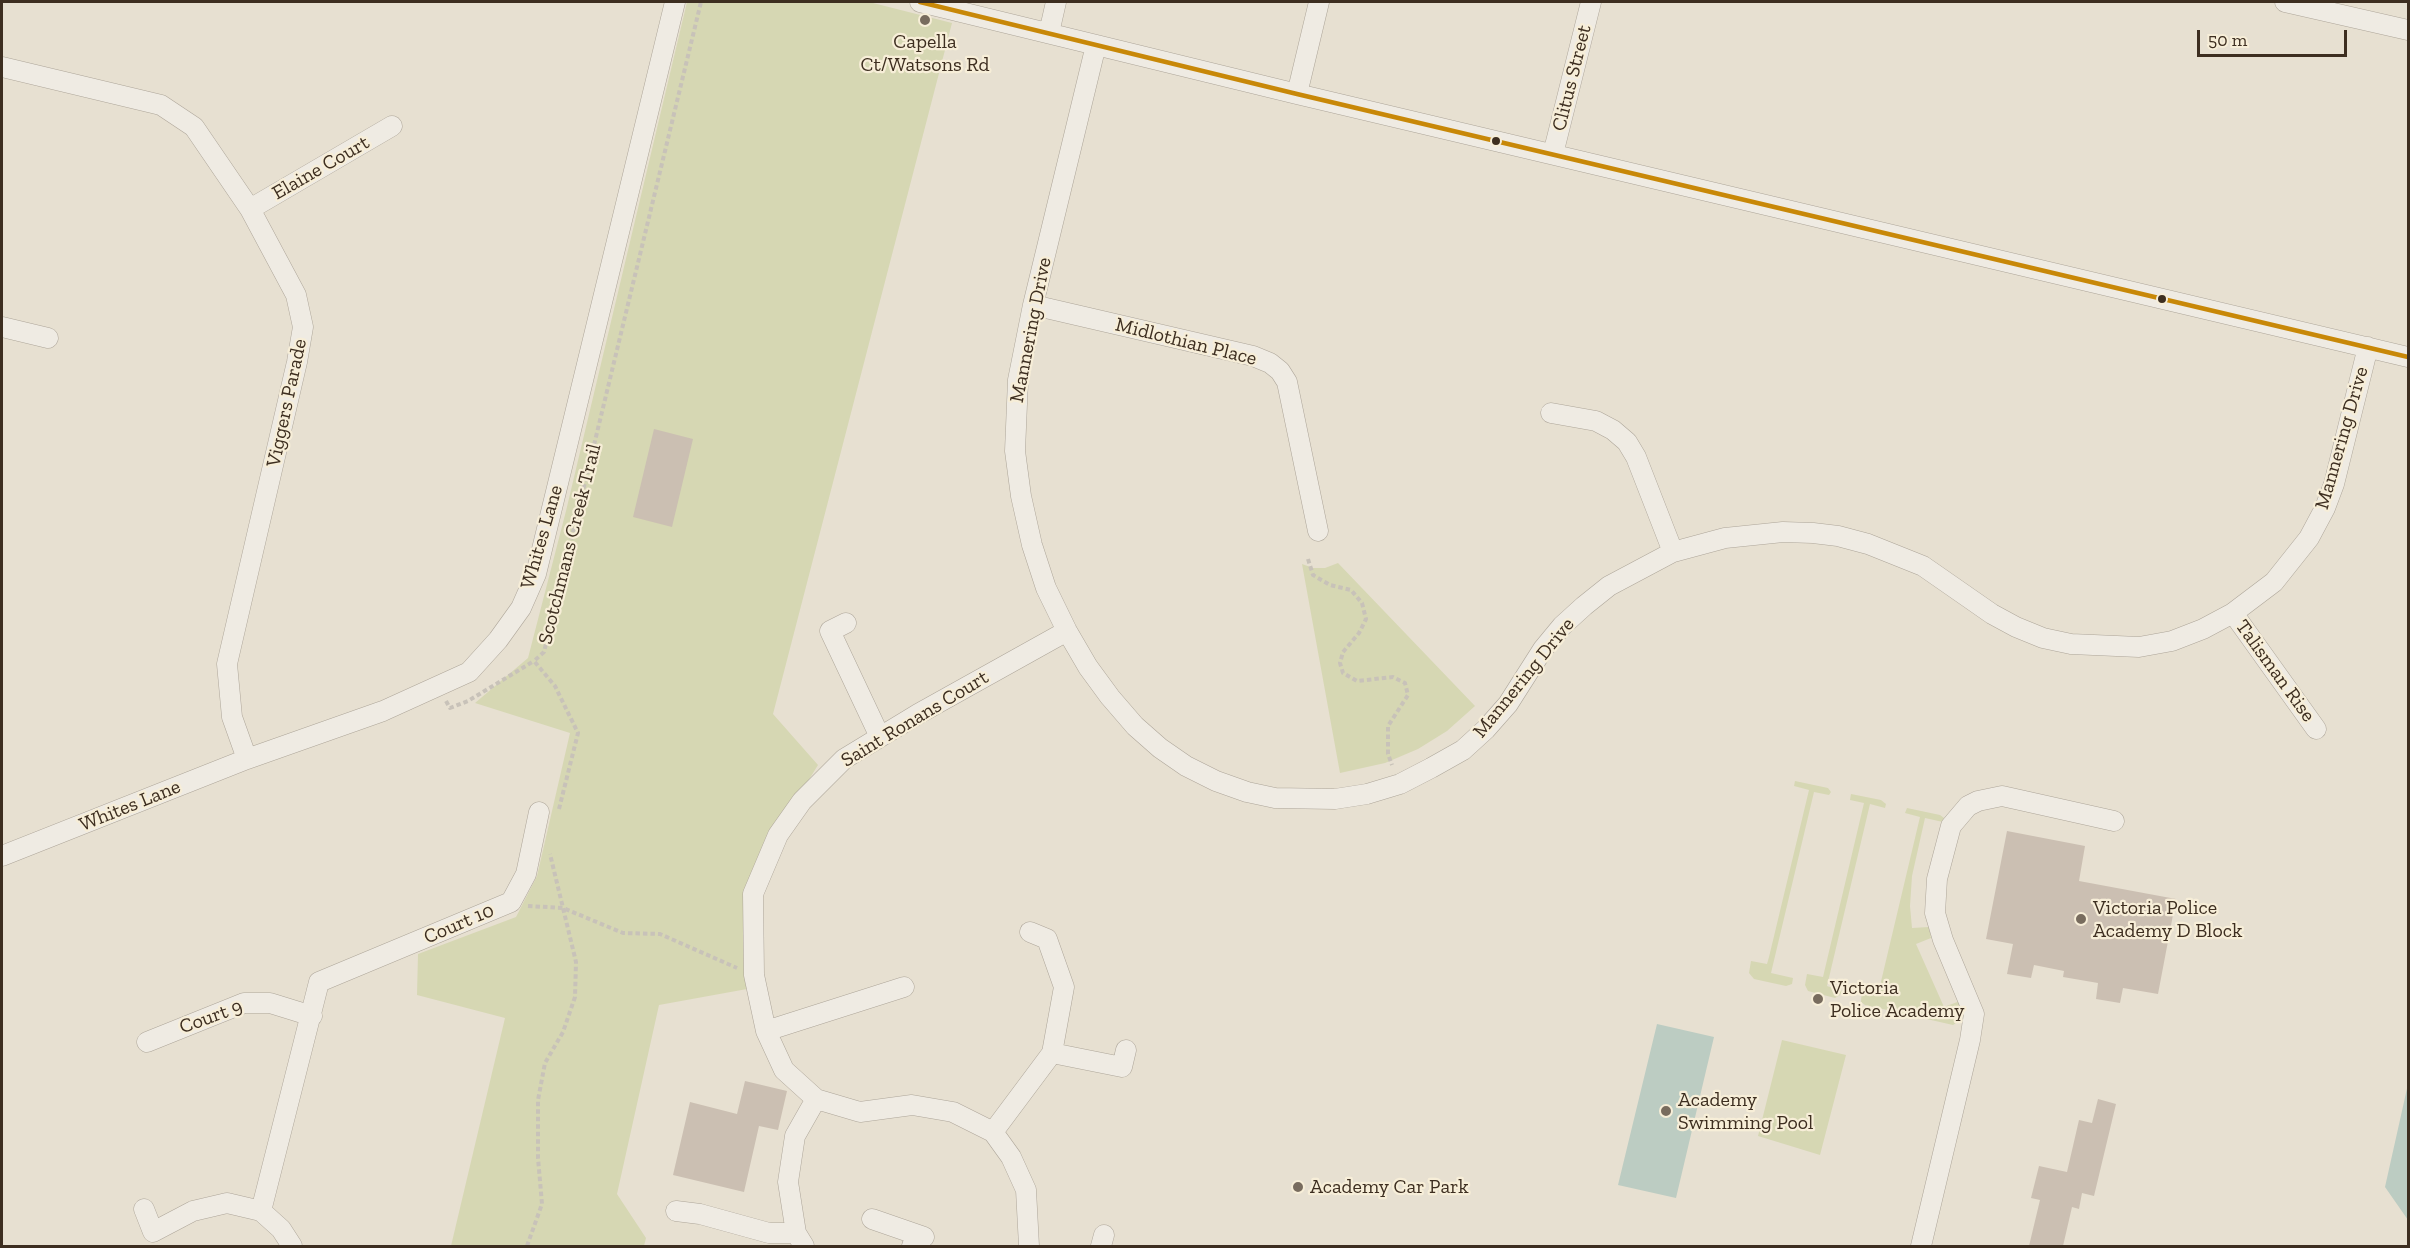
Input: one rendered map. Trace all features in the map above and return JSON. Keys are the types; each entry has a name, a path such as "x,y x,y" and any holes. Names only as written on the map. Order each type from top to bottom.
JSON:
{"street":[{"name":"Whites Lane","path":"2,856 247,759 383,711 469,672 498,640 521,608 536,574 675,2"},
{"path":"920,2 1297,94 2409,357"},
{"path":"1049,33 1056,2"},
{"path":"1297,94 1319,2"},
{"name":"Clitus Street","path":"1553,154 1591,2"},
{"path":"2285,2 2409,30"},
{"name":"Mannering Drive","path":"1096,45 1033,305 1018,380 1015,451 1021,496 1032,545 1046,588 1088,667 1110,697 1160,748 1186,766 1216,781 1247,792 1275,798 1335,799 1367,794 1400,784 1463,750 1502,710 1543,649 1577,613 1609,586 1673,552 1725,538 1783,532 1838,536 1896,554 1923,566 1992,614 2016,627 2043,638 2071,645 2139,647 2172,641 2203,629 2233,613 2274,582 2309,538 2325,508 2334,484 2368,347"},
{"name":"Viggers Parade","path":"2,67 161,105 194,127 250,209 296,295 303,327 297,362 227,664 232,717 247,759"},
{"name":"Elaine Court","path":"250,209 392,126"},
{"name":"Midlothian Place","path":"1033,305 1253,356 1270,363 1280,371 1287,382 1318,531"},
{"path":"2,327 48,339"},
{"path":"1551,413 1596,421 1613,430 1627,442 1636,457 1673,552"},
{"name":"Talisman Rise","path":"2233,613 2316,729"},
{"path":"846,623 830,630 880,737"},
{"name":"Saint Ronans Court","path":"754,975 753,894 778,835 802,801 844,759 1067,631"},
{"path":"1921,1246 1970,1040 1974,1014 1943,940 1935,913 1937,879 1951,826 1968,806 1984,799 2002,796 2114,821"},
{"name":"Court 10","path":"312,1016 319,982 511,902 526,874 548,813"},
{"path":"993,1132 1052,1053 1064,987 1047,939 1030,932"},
{"path":"754,975 766,1031 784,1070 816,1099 860,1112 912,1105 953,1112 993,1132 1011,1156 1026,1190 1029,1246"},
{"path":"766,1031 904,987"},
{"name":"Court 9","path":"147,1042 244,1003 270,1003 312,1016"},
{"path":"261,1211 312,1016"},
{"path":"1052,1053 1122,1067 1126,1050"},
{"path":"676,1211 700,1214 800,1240 788,1182 795,1136 816,1099"},
{"path":"144,1209 155,1239 193,1211 227,1203 261,1211 281,1229 292,1246"},
{"path":"872,1219 924,1238 912,1246"}],"path":[{"name":"Scotchmans Creek Trail","path":"548,813 578,733 555,686 534,661 544,652 701,2"},
{"path":"1308,560 1313,575 1330,585 1350,590 1362,603 1366,619 1359,633 1343,652 1340,663 1343,673 1357,681 1393,677 1405,683 1408,695 1388,726 1388,754 1392,765"},
{"path":"527,1246 542,1204 538,1158 538,1100 545,1063 563,1032 575,997 576,963 549,848"},
{"path":"511,902 563,908 623,933 660,934 754,975"}],"green space":[{"path":"687,2 869,2 952,23 773,714 818,765 762,855 745,907 747,989 659,1005 617,1194 646,1238 644,1246 451,1246 505,1018 417,995 418,954 516,917 537,876 570,733 475,703 528,658 566,511"},
{"path":"1338,563 1475,706 1447,731 1418,749 1385,763 1340,773 1302,564 1313,568 1325,568"},
{"path":"1795,781 1828,788 1831,792 1829,795 1814,792 1771,973 1793,978 1792,984 1786,986 1754,979 1749,973 1751,961 1767,964 1769,957 1809,790 1794,786"},
{"path":"1851,794 1881,800 1886,804 1885,808 1870,804 1827,986 1842,991 1835,998 1808,991 1805,985 1807,974 1823,977 1864,803 1850,800"},
{"path":"1907,808 1940,815 1944,818 1943,822 1925,818 1912,876 1910,906 1912,928 1929,927 1931,938 1916,944 1944,1007 1960,1001 1962,1013 1959,1021 1953,1025 1865,1005 1861,1002 1862,987 1879,990 1920,817 1905,813"},
{"path":"1782,1040 1846,1055 1820,1155 1758,1136"}],"shaded area":[{"name":"Academy Swimming Pool","path":"1657,1024 1714,1037 1676,1198 1618,1185"},
{"path":"2408,1084 2408,1220 2385,1187"}],"building":[{"path":"654,429 693,439 672,527 633,517"},
{"name":"Victoria Police Academy D Block","path":"2007,831 2085,846 2079,881 2176,899 2158,994 2123,988 2120,1003 2096,999 2098,983 2063,977 2064,971 2034,965 2031,978 2007,974 2013,944 1986,939"},
{"path":"745,1081 787,1091 778,1130 759,1126 744,1192 673,1175 690,1102 737,1114"},
{"path":"2098,1099 2116,1104 2094,1196 2082,1193 2079,1209 2072,1207 2063,1246 2029,1246 2040,1200 2031,1198 2039,1166 2067,1172 2079,1120 2092,1123"}],"transit line":[{"path":"920,2 1297,94 2408,357"}],"place":[{"name":"Capella Ct/Watsons Rd","path":"925,20"},
{"name":"Victoria Police Academy D Block","path":"2081,919"},
{"name":"Victoria Police Academy","path":"1818,999"},
{"name":"Academy Swimming Pool","path":"1666,1111"},
{"name":"Academy Car Park","path":"1298,1187"}]}
